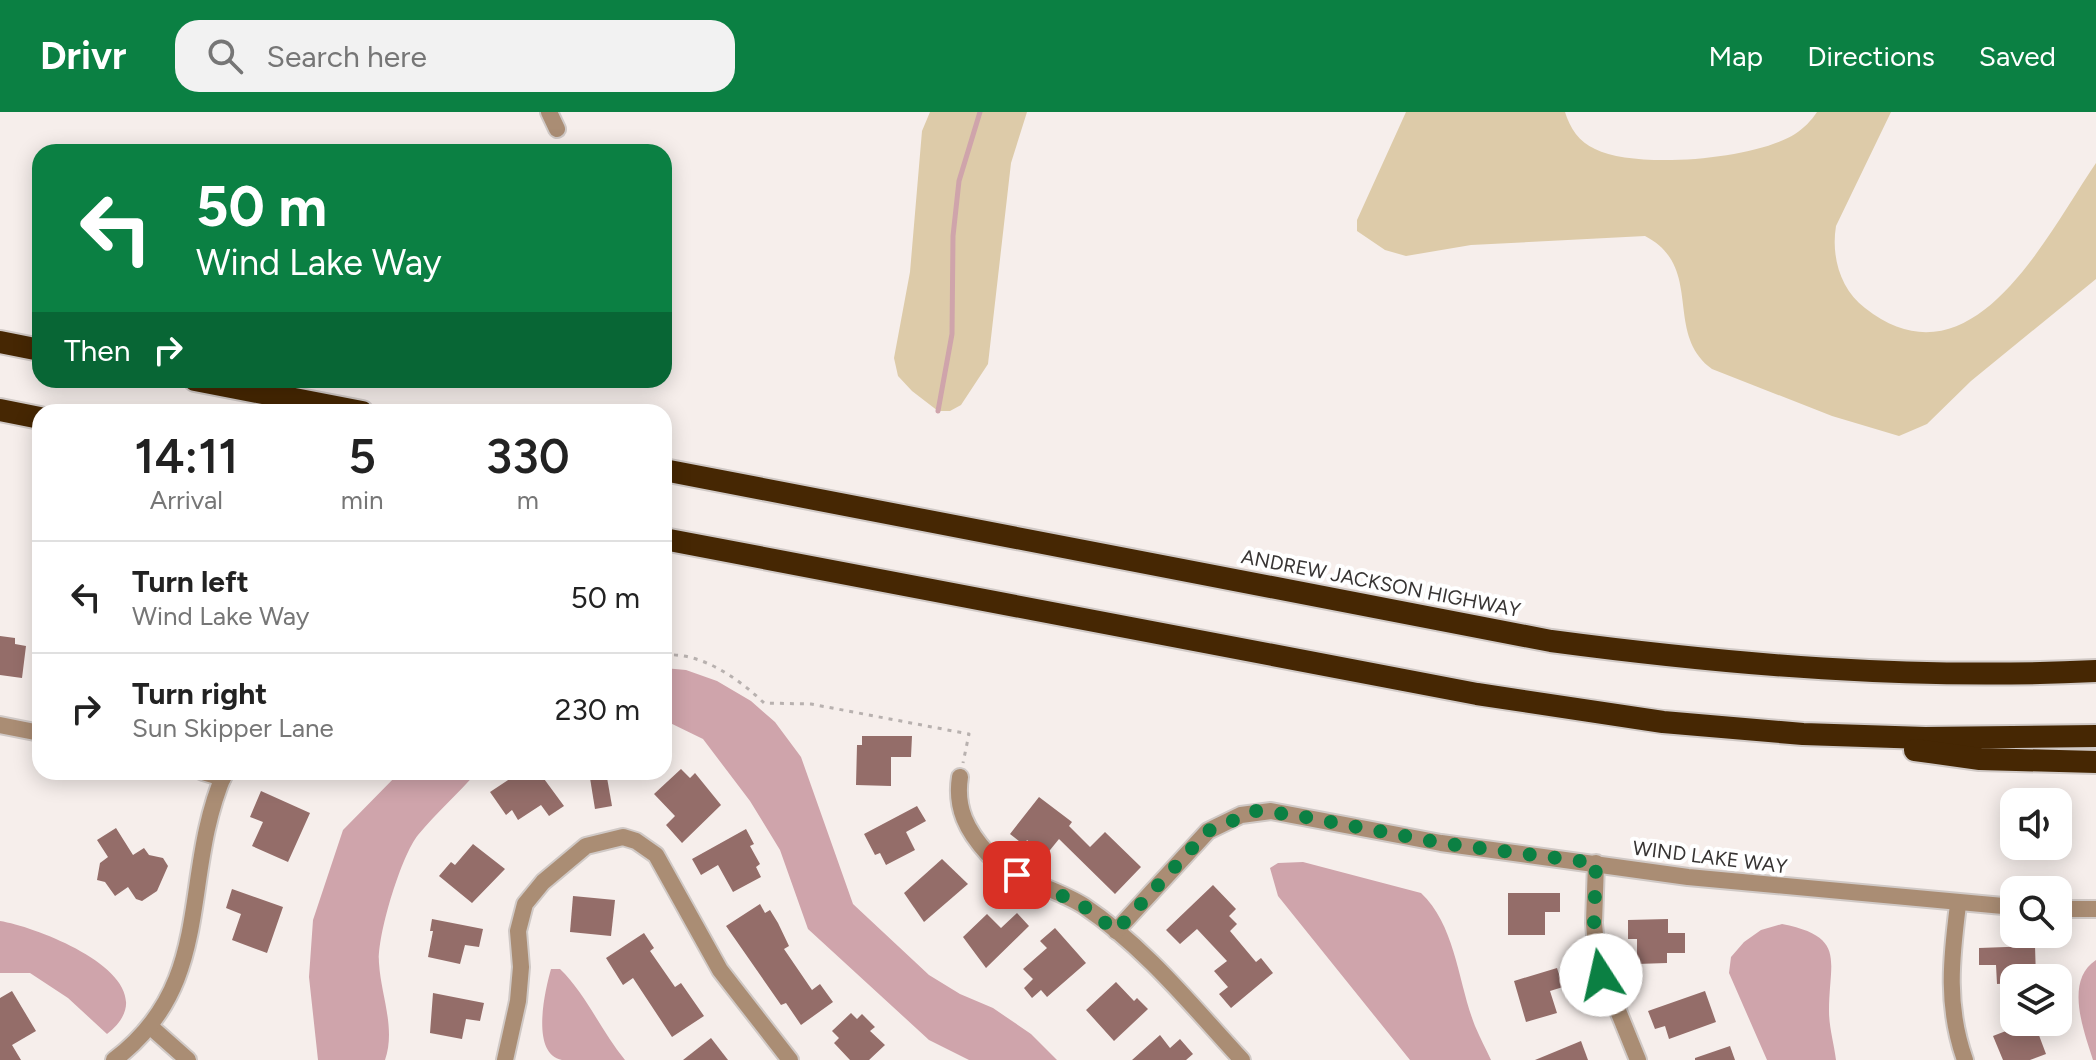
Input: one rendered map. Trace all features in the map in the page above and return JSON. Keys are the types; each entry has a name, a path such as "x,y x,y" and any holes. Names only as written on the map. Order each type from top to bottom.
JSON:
{"highway":[{"path":"0,342 32,348"},
{"path":"237,388 320,404"},
{"path":"0,410 32,416"},
{"name":"ANDREW JACKSON HIGHWAY","path":"672,472 1551,641 1669,656 1846,671 1973,674 2096,671"},
{"path":"672,541 1477,694 1663,722 1803,734 1925,738 2096,736"},
{"path":"1803,734 1980,759 2096,762"}],"street":[{"path":"549,112 557,129"},
{"path":"0,725 32,731"},
{"path":"960,777 961,813 991,857 1017,875 1082,905 1116,931 1242,1060"},
{"path":"114,1060 152,1028 182,972 198,865 223,780"},
{"name":"WIND LAKE WAY","path":"1116,931 1208,831 1256,811 1295,815 1441,843 1688,877 1958,905 2000,906"},
{"path":"505,1060 518,1001 521,967 518,931 525,904 543,882 586,846 623,837 646,846 656,855 720,970 790,1060"},
{"path":"1596,863 1594,923 1597,959 1638,1060"},
{"path":"1958,905 1951,957 1951,1002 1965,1060"},
{"path":"2072,909 2096,909"},
{"path":"152,1028 188,1060"}],"path":[{"path":"672,654 712,666 742,681 764,703 811,704 969,734 960,777"}],"shaded area":[{"path":"930,112 1027,112 1011,163 988,364 961,405 950,411 938,411 912,391 898,376 894,358 910,272 922,131"},
{"path":"1406,112 1565,112 1576,134 1595,149 1638,159 1666,160 1725,155 1777,143 1798,132 1817,112 1891,112 1836,226 1835,249 1839,271 1849,291 1865,308 1904,329 1939,331 1972,318 2002,294 2029,263 2096,163 2096,279 1971,381 1927,424 1899,436 1832,416 1712,369 1698,354 1689,337 1680,282 1674,265 1663,249 1645,236 1471,245 1406,256 1385,250 1357,231 1357,220"},
{"path":"672,669 686,670 717,681 751,701 775,722 801,757 853,904 929,975 960,994 993,1008 1031,1034 1057,1060 969,1060 929,1040 808,929 780,850 750,801 703,739 672,724"},
{"path":"392,780 469,780 411,845 391,897 379,951 389,1036 385,1060 318,1060 309,977 313,920 343,830"},
{"path":"1303,862 1421,893 1433,906 1449,938 1469,1009 1491,1060 1410,1060 1278,896 1270,868 1278,863"},
{"path":"0,921 71,946 95,960 114,977 125,995 124,1014 107,1034 68,998 30,973 0,973"},
{"path":"1782,924 1817,936 1830,953 1829,1017 1836,1060 1767,1060 1729,973 1731,957 1744,942 1761,930"},
{"path":"2096,960 2096,1060 2093,1060 2079,1007 2079,993 2086,969"},
{"path":"551,969 560,969 569,979 625,1060 562,1060 552,1055 546,1046 542,1020"}],"building":[{"path":"0,636 15,638 15,644 26,646 22,678 0,675"},
{"path":"862,736 912,736 911,757 891,757 891,786 856,785 857,745 862,745"},
{"path":"681,769 690,778 695,773 721,805 682,843 666,825 675,816 654,794"},
{"path":"508,780 545,780 564,806 549,816 541,805 518,820 512,810 506,815 490,792"},
{"path":"590,780 607,780 612,806 595,809"},
{"path":"261,791 310,813 288,862 252,846 263,822 250,817"},
{"path":"1039,797 1072,822 1069,826 1090,847 1105,832 1141,867 1115,894 1059,839 1046,855 1027,840 1024,845 1010,834"},
{"path":"917,806 926,821 906,832 915,850 886,865 880,853 875,855 864,834"},
{"path":"116,828 133,855 144,848 149,855 163,858 168,866 157,891 142,901 136,899 128,887 115,896 105,882 97,880 100,863 108,857 97,840"},
{"path":"746,829 754,844 750,846 760,864 756,867 761,877 733,892 718,865 701,875 692,859"},
{"path":"473,844 505,869 472,903 439,876 451,862 455,865"},
{"path":"942,859 968,884 924,922 904,893"},
{"path":"1213,885 1236,909 1229,916 1237,924 1230,931 1256,962 1261,958 1273,973 1231,1008 1219,994 1228,987 1214,971 1227,961 1197,929 1180,944 1166,930"},
{"path":"232,889 283,907 267,953 232,940 241,914 226,908"},
{"path":"1508,893 1560,893 1560,912 1545,912 1545,935 1508,935"},
{"path":"573,896 615,900 611,936 570,932"},
{"path":"760,904 765,913 770,910 778,923 789,946 784,949 812,990 820,984 833,1002 801,1025 786,1003 781,1005 726,926"},
{"path":"1017,913 1029,926 986,968 963,937 987,914 1001,928"},
{"path":"432,919 483,929 479,947 465,945 460,964 428,957"},
{"path":"1668,919 1668,933 1685,933 1685,953 1667,953 1667,963 1637,964 1637,939 1628,939 1628,920"},
{"path":"1055,928 1086,963 1047,997 1041,990 1032,998 1024,988 1033,979 1023,969 1047,948 1040,941"},
{"path":"644,933 654,948 650,951 675,987 681,983 704,1016 672,1037 633,978 623,985 606,958"},
{"path":"1979,948 2035,948 2036,964 2000,964 2000,984 1997,984 1996,965 1979,965"},
{"path":"1557,968 1563,987 1550,991 1557,1013 1526,1022 1514,981"},
{"path":"1116,982 1134,1001 1137,998 1148,1009 1114,1041 1086,1010"},
{"path":"12,991 36,1031 12,1045 21,1060 0,1060 0,998"},
{"path":"1705,991 1716,1022 1669,1039 1665,1026 1655,1029 1648,1011"},
{"path":"433,993 484,1003 480,1021 466,1019 462,1039 430,1033"},
{"path":"851,1013 857,1019 862,1014 875,1027 870,1031 885,1045 869,1060 850,1060 834,1043 839,1038 832,1031"},
{"path":"2000,1033 2000,1036 2039,1036 2046,1054 2030,1060 2003,1060 1993,1036"},
{"path":"1160,1035 1170,1048 1180,1039 1193,1054 1186,1060 1132,1060"},
{"path":"711,1038 728,1060 683,1060"},
{"path":"1581,1041 1588,1060 1535,1060"},
{"path":"1730,1046 1735,1060 1695,1060 1695,1058"}],"waterway":[{"path":"938,411 952,334 953,236 959,181 980,112"}],"route":[{"path":"1017,875 1082,905 1116,931 1208,831 1256,811 1295,815 1441,843 1596,863 1594,941 1601,975"}]}
